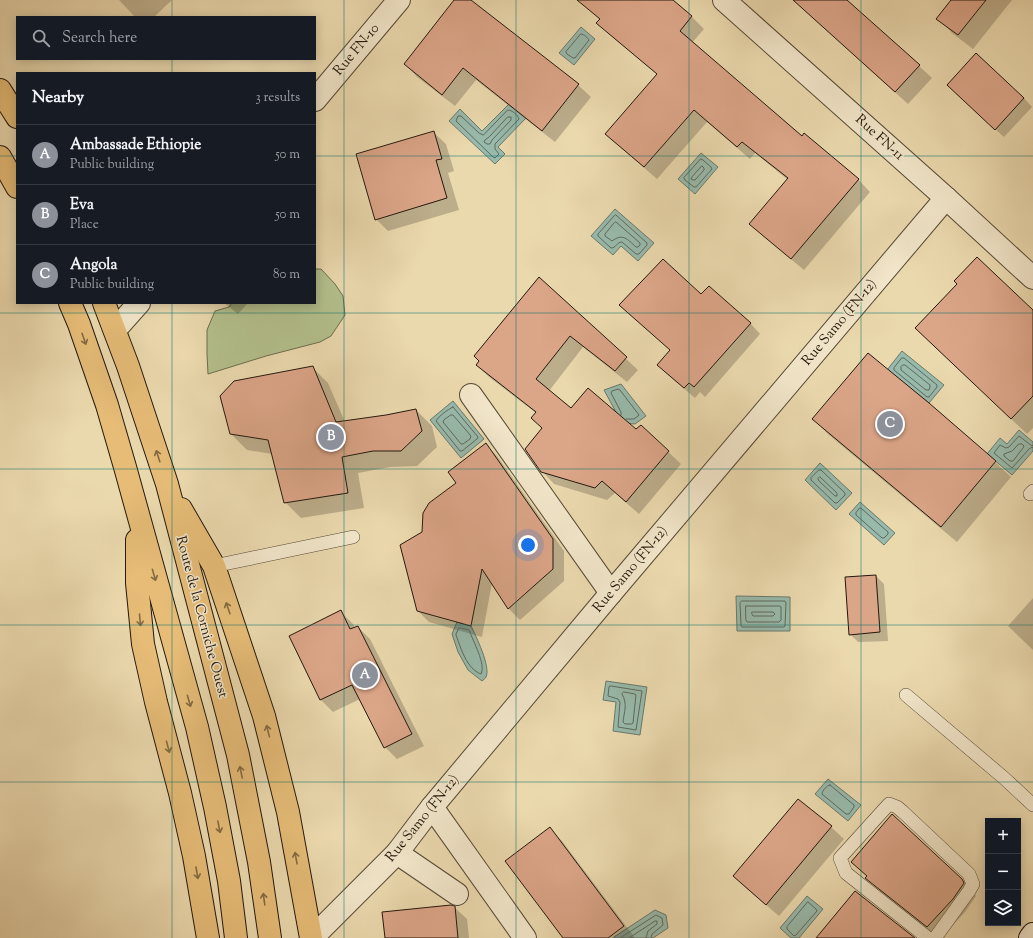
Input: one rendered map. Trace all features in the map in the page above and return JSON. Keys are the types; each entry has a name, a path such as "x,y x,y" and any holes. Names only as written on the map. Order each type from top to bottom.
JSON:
{"highway":[{"path":"0,90 16,115"},
{"path":"0,157 16,185"},
{"path":"70,304 107,405 198,734 215,807 229,881 236,938"},
{"name":"Route de la Corniche Ouest","path":"104,304 128,366 167,484 238,755 259,862 270,938"},
{"path":"167,484 214,566 264,716 288,812 311,938"},
{"path":"136,511 137,583 143,644 156,702 182,800 194,856 208,938"}],"street":[{"name":"Rue FN-10","path":"316,99 399,0"},
{"name":"Rue FN-11","path":"724,0 946,198 1033,278"},
{"name":"Rue Samo (FN-12)","path":"311,938 397,853 432,808 611,593 946,198"},
{"path":"115,330 138,304"},
{"path":"471,396 611,593"},
{"path":"432,808 525,938"},
{"path":"397,853 457,894"},
{"path":"1030,938 1033,934"}],"lane":[{"path":"214,566 353,537"},
{"path":"906,695 1004,778 1033,805"},
{"path":"928,938 846,873 840,858 889,804 897,807 903,812 969,874 973,884 935,938"}],"green space":[{"path":"316,269 321,269 335,284 343,296 345,315 331,336 320,342 266,356 208,374 207,330 215,311 229,307 231,304 316,304"}],"water":[{"path":"581,27 595,39 574,65 559,53"},
{"path":"509,104 526,118 498,147 505,154 495,164 449,121 460,109 482,131"},
{"path":"701,153 718,167 695,194 678,179"},
{"path":"615,209 654,243 638,261 621,246 613,255 591,236"},
{"path":"902,351 944,385 929,403 887,370"},
{"path":"621,384 646,416 635,424 614,422 617,414 604,390"},
{"path":"453,401 484,439 461,458 430,420"},
{"path":"1019,430 1033,442 1033,451 1012,475 987,454 1000,438 1007,444"},
{"path":"820,463 852,493 836,510 805,480"},
{"path":"860,502 895,533 884,545 849,514"},
{"path":"736,596 790,597 790,631 737,631"},
{"path":"457,622 471,626 479,644 485,659 487,672 485,679 482,681 468,670 458,652 452,634"},
{"path":"606,681 647,687 640,735 613,731 616,702 603,700"},
{"path":"828,779 861,805 848,821 815,794"},
{"path":"807,896 823,909 799,938 791,938 780,928"},
{"path":"655,910 666,915 668,928 653,938 614,938 614,937"}],"building":[{"path":"454,0 471,0 579,84 542,131 463,68 442,95 404,64"},
{"path":"577,0 673,0 692,16 680,31 802,136 804,133 859,179 791,259 749,224 788,178 742,142 737,147 694,110 644,167 605,134 657,74 596,23 600,19"},
{"path":"793,0 847,0 920,65 895,92"},
{"path":"951,0 986,0 958,35 936,19"},
{"path":"976,53 1024,98 995,130 947,85"},
{"path":"434,131 442,159 436,160 447,198 375,220 356,154"},
{"path":"977,257 1033,310 1033,396 1011,419 915,328 957,284 954,281"},
{"path":"663,259 701,294 709,286 751,323 694,387 689,383 684,388 657,365 670,350 619,305"},
{"path":"539,277 627,357 615,371 570,336 536,379 571,408 588,388 636,429 641,425 669,451 626,502 602,481 595,488 541,472 525,449 542,428 531,418 536,412 476,365 479,361 474,356"},
{"path":"868,353 996,461 941,527 812,419"},
{"path":"313,366 336,422 416,409 422,431 401,451 373,451 342,457 348,493 284,503 268,440 230,434 220,396 234,381"},
{"path":"486,443 553,539 553,569 508,609 482,569 471,626 417,611 400,545 422,532 423,513 429,503 456,483 448,472"},
{"path":"876,575 880,632 849,635 845,577"},
{"path":"341,610 350,629 358,626 412,734 384,748 352,685 320,700 289,636"},
{"path":"798,799 832,826 766,905 733,876"},
{"path":"892,814 962,879 964,883 953,899 927,927 865,878 867,876 851,862"},
{"path":"550,827 624,926 608,938 563,938 505,861"},
{"path":"855,891 915,938 816,938"},
{"path":"451,905 455,906 458,938 385,938 382,912"}],"place":[{"name":"Angola","path":"890,424"},
{"name":"Eva","path":"331,437"},
{"name":"Ambassade Ethiopie","path":"365,675"}]}
